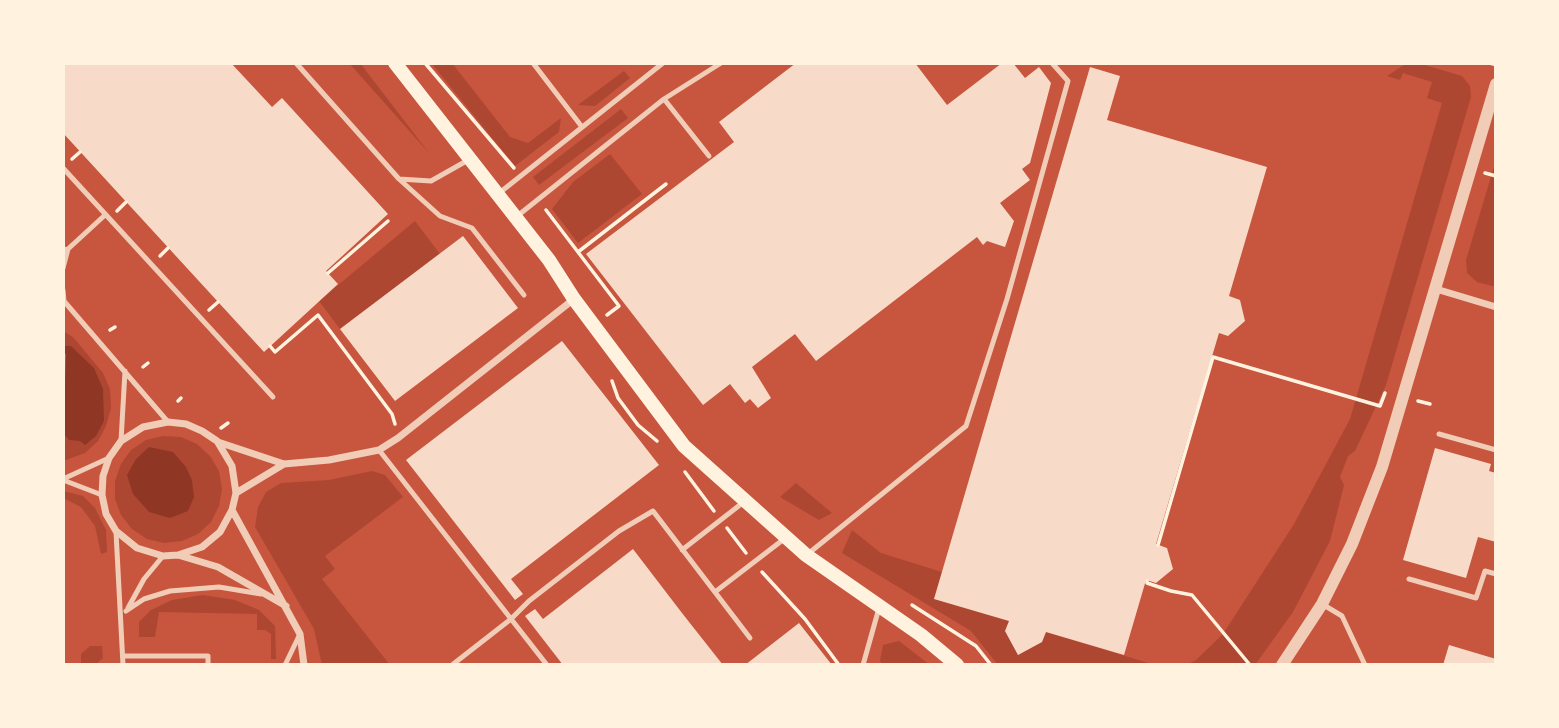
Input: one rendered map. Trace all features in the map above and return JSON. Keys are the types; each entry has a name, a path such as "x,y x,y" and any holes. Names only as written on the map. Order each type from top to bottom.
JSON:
{"main road":[{"path":"395,63 549,260 574,299 684,446 806,555 880,605 957,665"}],"street":[{"path":"1282,665 1322,604 1352,544 1382,467 1496,84"},
{"path":"1436,289 1496,307"},
{"path":"217,442 284,464 329,460 379,450 398,438 574,299"},
{"path":"168,422 186,424 202,430 217,442 232,466 236,494 232,510 220,532 202,547 178,555 163,556 137,548 116,531 106,514 102,495 103,476 108,458 121,441 143,427 168,422"},
{"path":"236,494 284,464"},
{"path":"232,510 300,634 304,665"},
{"path":"178,555 218,568 286,606"}],"lane":[{"path":"296,63 399,179 440,216 472,228 524,295"},
{"path":"533,63 582,127"},
{"path":"498,194 663,63"},
{"path":"516,217 664,99 721,63"},
{"path":"806,555 966,426 1007,299 1068,81 1052,63"},
{"path":"664,99 709,156"},
{"path":"399,179 431,181 470,159"},
{"path":"63,168 273,397"},
{"path":"63,268 65,250 105,215"},
{"path":"63,290 63,300 168,422"},
{"path":"121,441 125,370"},
{"path":"1439,434 1496,450"},
{"path":"379,450 547,665"},
{"path":"63,479 108,458"},
{"path":"63,479 102,495"},
{"path":"682,550 745,501"},
{"path":"452,665 511,619 528,601 619,531 653,512 750,638"},
{"path":"116,531 123,665"},
{"path":"715,592 786,538"},
{"path":"122,623 144,579 163,556"},
{"path":"1409,579 1476,598 1485,571 1496,574"},
{"path":"127,611 144,599 170,592 219,587 268,595"},
{"path":"1322,604 1342,617 1365,665"},
{"path":"863,665 880,605"},
{"path":"285,665 300,634"},
{"path":"123,656 208,656 208,665"}],"path":[{"path":"578,252 666,184"},
{"path":"328,273 388,220"},
{"path":"312,308 393,416"},
{"path":"270,346 275,352 318,315"},
{"path":"1158,545 1213,357 1380,406 1385,391 1430,404"},
{"path":"609,373 618,398 638,425 664,448"},
{"path":"221,428 228,424"},
{"path":"681,466 753,563 805,619 839,665"},
{"path":"1147,581 1171,591 1192,594 1250,665"}],"shaded area":[{"path":"349,63 360,63 429,153"},
{"path":"431,63 452,63 510,137 528,143 561,118 559,132 515,166"},
{"path":"1407,63 1418,63 1462,76 1470,86 1471,97 1386,385 1355,451 1348,456 1340,477 1344,485 1330,541 1293,612 1255,665 1186,665 1196,660 1223,634 1294,524 1350,419 1442,103 1427,98 1432,82 1403,73 1400,80 1387,76"},
{"path":"624,71 630,78 595,106 578,105"},
{"path":"621,109 628,118 539,185 533,177"},
{"path":"610,154 642,194 578,243 552,209 573,182"},
{"path":"1496,160 1496,287 1477,282 1467,273 1466,260"},
{"path":"415,221 440,254 340,329 319,301"},
{"path":"63,331 73,337 103,373 110,389 111,408 98,441 85,453 63,461 63,433 69,440 71,346 63,346"},
{"path":"63,346 71,346 94,368 103,389 104,421 96,436 85,445 80,441 69,440 63,433 66,354 63,353"},
{"path":"163,436 181,437 197,444 210,456 219,471 222,489 219,506 211,522 198,534 182,541 164,543 147,539 132,529 121,515 115,499 115,481 121,464 131,450 146,440"},
{"path":"149,447 173,452 186,467 192,480 194,497 188,511 170,518 149,512 133,494 127,475 136,459"},
{"path":"372,471 385,475 403,497 325,556 335,569 322,579 390,665 322,665 314,629 255,527 258,507 266,492 281,483 329,480"},
{"path":"796,483 832,513 819,520 780,497"},
{"path":"63,491 83,496 95,508 106,530 107,552 101,554 95,526 81,507 63,498"},
{"path":"852,530 881,553 942,572 934,599 1009,621 1005,631 1018,655 1042,642 1046,632 1155,665 998,665 971,631 842,553"},
{"path":"203,595 235,600 259,610 275,626 276,659 271,659 271,634 265,630 257,630 257,614 159,612 155,637 139,637 139,622 151,610 172,600"},
{"path":"899,641 930,665 883,665 880,661 883,645"},
{"path":"90,646 102,646 103,658 95,665 81,665 81,654"}],"building":[{"path":"63,63 231,63 272,107 282,98 388,214 326,271 338,284 264,352 63,133"},
{"path":"796,63 915,63 947,105 1002,63 1013,63 1025,78 1039,67 1051,83 1030,163 1022,169 1030,180 1000,203 1014,221 1005,247 987,241 983,245 977,237 816,361 795,334 752,367 771,398 758,408 750,399 745,403 730,384 703,405 586,254 734,142 719,122"},
{"path":"1090,67 1120,76 1107,120 1267,167 1229,296 1240,300 1245,321 1228,336 1219,333 1156,544 1167,548 1173,569 1156,583 1146,580 1124,655 1046,632 1042,642 1018,655 1005,631 1009,621 934,599"},
{"path":"463,236 518,308 395,401 340,329"},
{"path":"562,341 659,465 511,579 523,594 515,600 406,460"},
{"path":"1435,448 1491,464 1489,471 1496,473 1496,542 1478,537 1466,578 1403,560"},
{"path":"633,549 723,665 563,665 525,616 535,609 543,619"},
{"path":"799,623 832,665 745,665"},
{"path":"1449,645 1496,659 1496,665 1443,665"}]}
